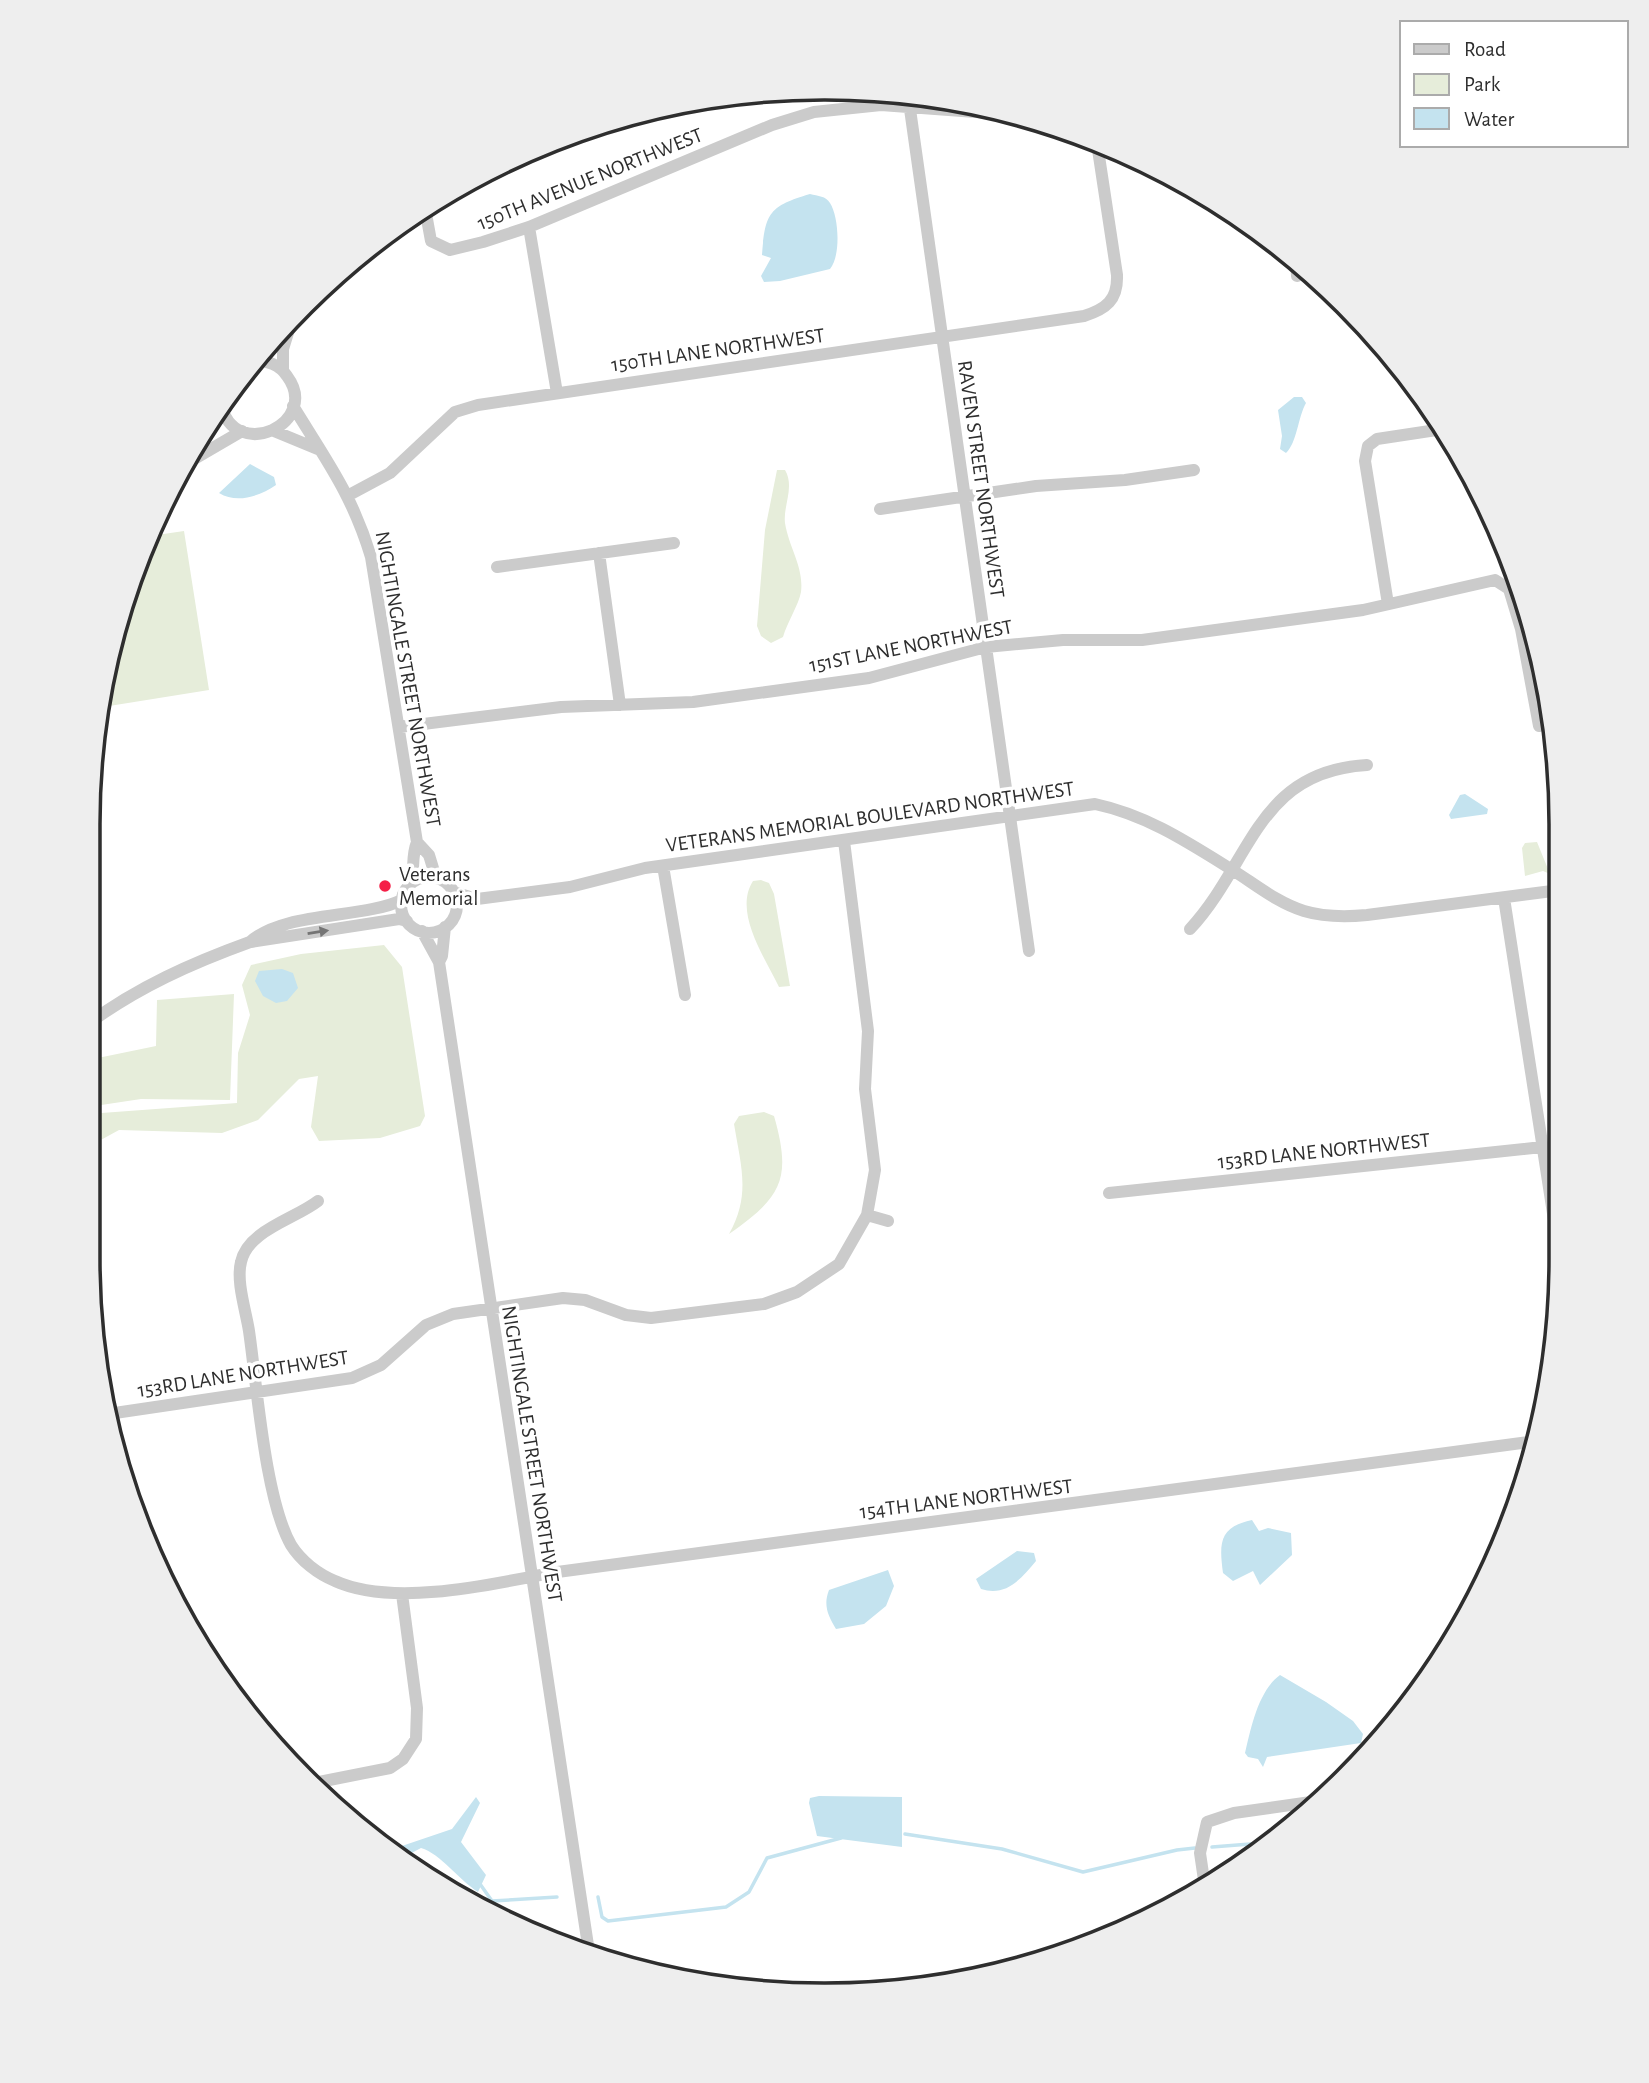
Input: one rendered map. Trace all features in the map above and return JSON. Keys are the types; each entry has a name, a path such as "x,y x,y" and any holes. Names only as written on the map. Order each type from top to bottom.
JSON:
{"street":[{"name":"150TH AVENUE NORTHWEST","path":"427,219 431,241 450,250 528,227 772,125 814,112 889,103"},
{"name":"RAVEN STREET NORTHWEST","path":"910,105 1029,951"},
{"name":"150TH LANE NORTHWEST","path":"349,495 390,473 454,412 478,405 1084,316 1104,309 1114,296 1116,275 1099,154"},
{"path":"528,227 557,393"},
{"path":"226,416 229,422 242,431 262,434 274,431 284,424 293,406 294,391 283,370 285,341"},
{"path":"267,362 283,370"},
{"name":"NIGHTINGALE STREET NORTHWEST","path":"293,406 316,438 320,450 349,495 371,556 417,842 411,856 414,870 411,883 402,900"},
{"path":"202,454 242,431"},
{"path":"274,431 320,450"},
{"path":"1388,604 1365,461 1368,446 1377,439 1432,431"},
{"path":"880,509 1037,486 1125,480 1194,470"},
{"path":"496,567 674,543"},
{"path":"599,553 620,705"},
{"name":"151ST LANE NORTHWEST","path":"399,726 561,707 694,702 869,678 986,647 1063,640 1142,640 1388,604 1484,580 1495,580 1509,589 1524,641 1539,726"},
{"path":"1190,929 1214,901 1262,819 1290,791 1325,772 1343,766 1367,765"},
{"name":"VETERANS MEMORIAL BOULEVARD NORTHWEST","path":"453,892 477,898 574,887 663,866 1095,804 1125,810 1160,826 1303,911 1336,916 1367,915 1549,892"},
{"name":"153RD LANE NORTHWEST","path":"117,1413 352,1378 381,1365 426,1325 453,1314 563,1298 584,1300 626,1315 651,1318 764,1304 797,1292 839,1264 867,1215 875,1170 865,1089 868,1031 844,841"},
{"name":"NIGHTINGALE STREET NORTHWEST","path":"417,842 429,855 436,878 453,892"},
{"path":"663,866 685,995"},
{"path":"411,883 427,877 436,878"},
{"path":"453,892 456,911 477,898"},
{"path":"1504,898 1549,1190"},
{"path":"250,942 257,935 294,923 402,900 401,909 407,921"},
{"name":"NIGHTINGALE STREET NORTHWEST","path":"439,962 445,927 456,911"},
{"path":"100,1015 179,969 250,942 399,919 407,921"},
{"name":"NIGHTINGALE STREET NORTHWEST","path":"407,921 422,931 439,962 588,1943"},
{"path":"422,931 438,931 445,927"},
{"name":"153RD LANE NORTHWEST","path":"1109,1193 1542,1147"},
{"name":"154TH LANE NORTHWEST","path":"318,1200 300,1215 256,1239 240,1263 257,1391 278,1514 291,1545 306,1564 334,1581 378,1594 402,1594 531,1577 1526,1442"},
{"path":"867,1215 888,1221"},
{"path":"323,1781 390,1768 403,1759 419,1729 402,1594"},
{"path":"1204,1875 1200,1853 1207,1822 1214,1817 1301,1804"}],"green space":[{"path":"777,470 785,470 788,476 785,523 798,566 801,592 783,637 771,643 761,636 757,626 765,530"},
{"path":"184,531 209,690 110,706 124,637 161,534"},
{"path":"1537,842 1549,874 1543,871 1525,876 1522,848 1525,843"},
{"path":"753,881 769,883 774,894 790,986 779,987 759,949 749,921 748,893"},
{"path":"384,945 402,967 425,1116 420,1126 380,1138 319,1141 311,1127 318,1076 299,1079 258,1120 222,1133 119,1130 100,1140 100,1113 237,1103 238,1053 250,1015 242,985 251,965 301,954"},
{"path":"234,994 230,1100 141,1099 100,1105 100,1058 156,1046 157,1000"},
{"path":"764,1112 774,1116 779,1138 782,1171 778,1185 761,1209 729,1234 736,1220 742,1193 734,1124 739,1116"}],"water":[{"path":"810,194 826,199 833,209 838,236 834,263 830,269 780,281 764,282 761,276 771,258 762,255 768,220 778,207"},
{"path":"1294,397 1302,397 1306,403 1293,443 1286,453 1280,449 1282,436 1278,410"},
{"path":"250,464 274,477 276,485 241,498 219,493"},
{"path":"1465,794 1488,809 1487,814 1451,819 1449,815 1460,795"},
{"path":"282,969 293,973 298,988 287,1001 276,1003 263,996 255,981 259,971"},
{"path":"1252,1520 1259,1531 1268,1528 1291,1533 1292,1555 1260,1585 1253,1571 1233,1581 1223,1573 1221,1553 1227,1532"},
{"path":"1017,1551 1034,1553 1036,1561 1012,1585 998,1591 981,1589 976,1579"},
{"path":"888,1570 894,1586 886,1606 864,1624 836,1629 827,1610 829,1590"},
{"path":"1280,1675 1353,1721 1363,1734 1361,1743 1267,1757 1263,1767 1258,1759 1248,1757 1245,1753 1256,1711 1266,1690"},
{"path":"476,1797 480,1803 461,1842 486,1875 478,1892 428,1851 421,1848 411,1853 401,1846 452,1829"},
{"path":"902,1797 902,1847 817,1836 809,1803 810,1798"}],"waterway":[{"path":"905,1834 1002,1849 1083,1872 1195,1848"},
{"path":"598,1897 602,1917 608,1921 726,1907 749,1892 767,1858 841,1838"},
{"path":"1212,1847 1251,1844"},
{"path":"480,1884 492,1901 557,1897"}],"place":[{"name":"Veterans Memorial","path":"385,886"}]}
